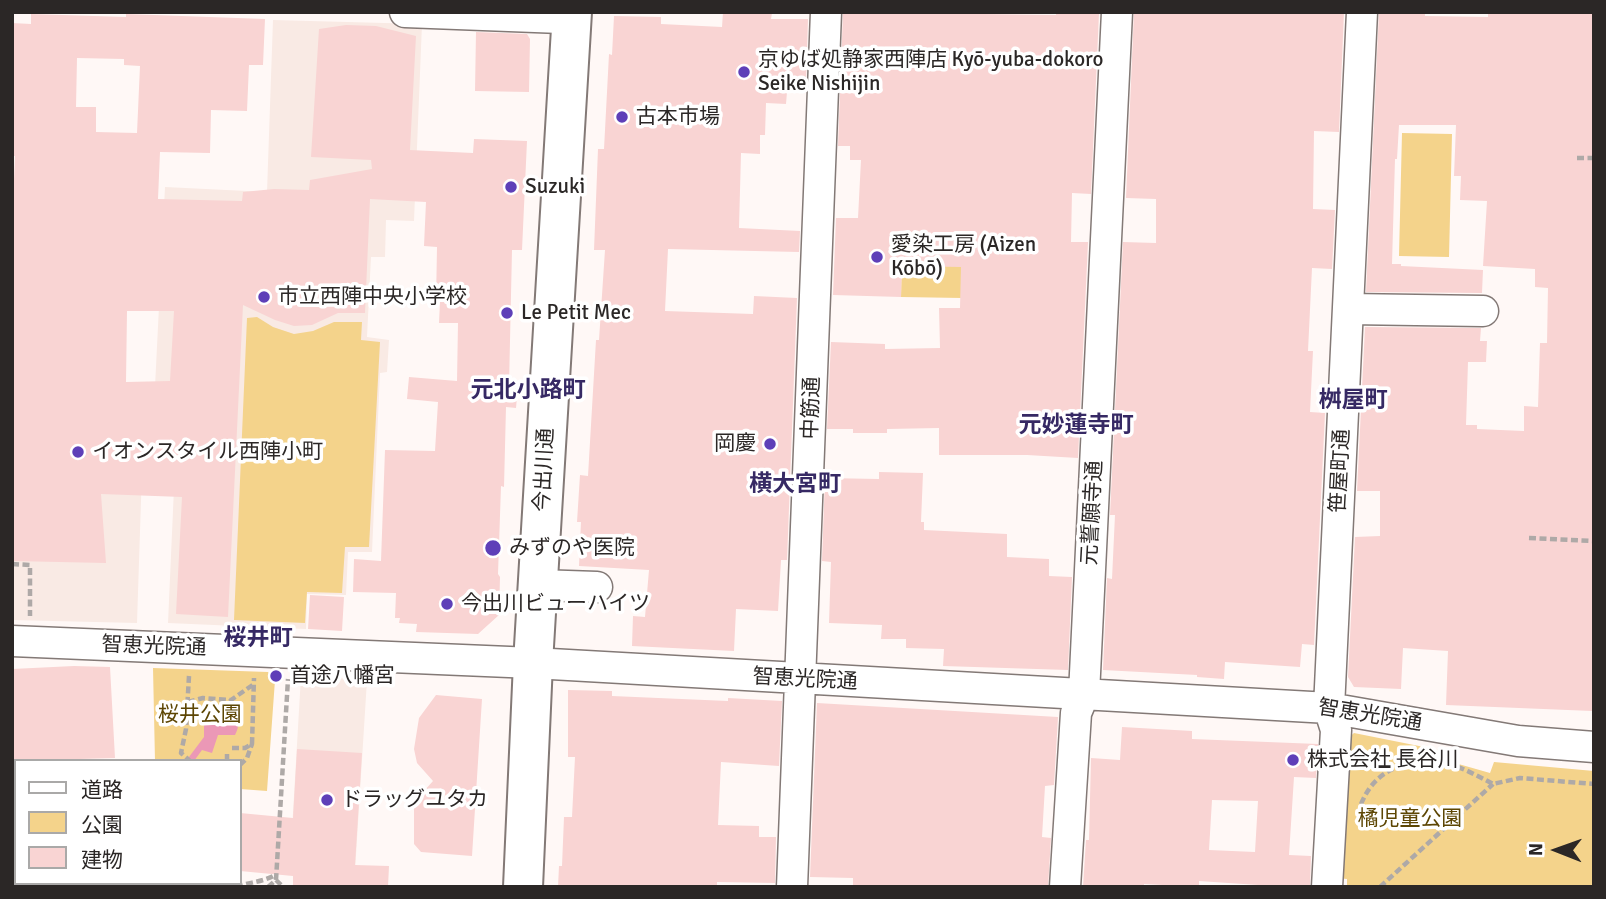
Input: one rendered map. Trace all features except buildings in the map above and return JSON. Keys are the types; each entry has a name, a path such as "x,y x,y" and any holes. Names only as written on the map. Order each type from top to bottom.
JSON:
{"main road":[{"name":"今出川通","path":"523,887 533,663 572,12"}],"street":[{"path":"405,12 561,18 565,12"},
{"name":"中筋通","path":"792,887 826,12"},
{"name":"元誓願寺通","path":"1065,887 1076,713 1084,694 1117,12"},
{"name":"笹屋町通","path":"1327,887 1336,730 1329,708 1362,12"},
{"path":"1349,309 1483,312"},
{"path":"538,584 597,587"},
{"name":"智恵光院通","path":"21,633 799,680 1329,708 1518,741 1594,747"}],"path":[{"path":"1577,158 1594,158"},
{"path":"1529,538 1594,541"},
{"path":"12,564 30,565 21,633"},
{"path":"268,887 276,878 288,668"},
{"path":"186,757 189,673"},
{"path":"242,763 252,744 254,676"},
{"path":"224,710 231,700 254,683"},
{"path":"188,702 203,698 231,700"},
{"path":"232,748 252,744"},
{"path":"227,753 227,759"},
{"path":"1357,815 1365,795 1383,773 1411,760 1432,759 1465,769 1493,784"},
{"path":"1380,887 1493,784 1520,778 1594,784"},
{"path":"236,887 276,878"},
{"path":"276,878 283,887"}],"shaded area":[{"name":"市立西陣中央小学校","path":"273,20 422,24 414,221 386,220 385,257 371,257 367,337 389,340 387,372 380,373 372,552 348,552 346,595 307,594 306,629 168,623 174,488 150,486 165,187 267,192"},
{"name":"イオンスタイル西陣小町","path":"12,408 144,409 137,623 12,620"},
{"name":"ドラッグユタカ","path":"301,676 367,680 354,887 293,887 295,848 291,847"},
{"path":"210,710 232,716 238,723 238,729 235,735 218,735 212,753 202,750 195,759 188,759 204,737 204,726"}],"green space":[{"path":"1402,133 1452,134 1449,257 1399,256"},
{"path":"902,244 963,259 962,298 901,297"},
{"path":"257,317 273,327 294,334 313,331 334,322 362,322 361,340 380,342 369,547 345,547 342,593 307,592 305,623 234,620 247,318"},
{"name":"桜井公園","path":"153,668 268,672 275,680 267,791 242,789 242,759 155,759"},
{"name":"橘児童公園","path":"1354,733 1449,752 1448,761 1490,773 1494,762 1594,771 1594,887 1347,887 1347,879 1336,878 1346,740"},
{"path":"156,885 229,885 229,887"}],"place":[{"name":"京ゆば処静家西陣店 Kyō-yuba-dokoro Seike Nishijin","path":"744,72"},
{"name":"古本市場","path":"622,117"},
{"name":"Suzuki","path":"511,187"},
{"name":"愛染工房 (Aizen Kōbō)","path":"877,257"},
{"name":"市立西陣中央小学校","path":"264,297"},
{"name":"Le Petit Mec","path":"507,313"},
{"name":"岡慶","path":"770,444"},
{"name":"イオンスタイル西陣小町","path":"78,452"},
{"name":"みずのや医院","path":"493,548"},
{"name":"今出川ビューハイツ","path":"447,604"},
{"name":"首途八幡宮","path":"276,676"},
{"name":"株式会社 長谷川","path":"1293,760"},
{"name":"ドラッグユタカ","path":"327,800"}],"district":[{"name":"元北小路町","path":"528,391"},
{"name":"桝屋町","path":"1353,401"},
{"name":"元妙蓮寺町","path":"1076,426"},
{"name":"横大宮町","path":"795,485"},
{"name":"桜井町","path":"258,639"}]}
